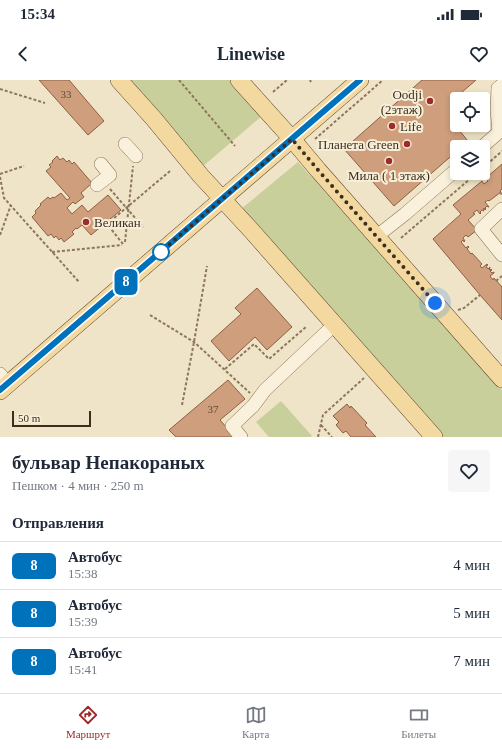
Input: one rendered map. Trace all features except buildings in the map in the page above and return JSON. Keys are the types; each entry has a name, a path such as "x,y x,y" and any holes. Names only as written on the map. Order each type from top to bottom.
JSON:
{"main road":[{"path":"119,80 154,119 200,176 250,229 434,437"},
{"path":"239,80 502,380"},
{"path":"3,383 360,80"}],"lane":[{"path":"490,140 499,132 497,110 498,88 502,85"},
{"path":"125,144 136,156"},
{"path":"100,183 110,175 101,164"},
{"path":"377,236 450,175"},
{"path":"502,209 482,229 502,255"},
{"path":"241,437 232,426 253,406 264,390 334,325"}],"path":[{"path":"179,80 235,146"},
{"path":"272,92 287,80"},
{"path":"315,139 383,80"},
{"path":"0,90 45,102"},
{"path":"490,162 502,151"},
{"path":"123,244 132,168 136,156"},
{"path":"0,174 24,166"},
{"path":"123,244 107,224 170,171"},
{"path":"0,177 4,198 79,282"},
{"path":"401,238 469,180"},
{"path":"100,183 128,207 143,227"},
{"path":"0,235 11,205"},
{"path":"52,252 123,244"},
{"path":"182,405 207,266"},
{"path":"496,281 502,276"},
{"path":"445,314 464,308 480,295"},
{"path":"150,315 194,342 257,400"},
{"path":"225,370 254,344 269,359 307,326"},
{"path":"318,437 323,415 374,370"},
{"path":"321,425 332,437"}],"green space":[{"path":"123,80 232,80 263,115 201,168"},
{"path":"298,162 502,390 502,437 440,437 241,209"},
{"path":"281,401 312,436 269,437 256,422"}],"bus line":[{"name":"8","path":"0,390 360,80"}],"place":[{"name":"Oodji (2этаж)","path":"430,101"},
{"name":"Life","path":"392,126"},
{"name":"Планета Green","path":"407,144"},
{"name":"Мила ( 1 этаж)","path":"389,161"},
{"name":"Великан","path":"86,222"}],"route":[{"path":"161,252 157,255 292,139 435,303"}]}
